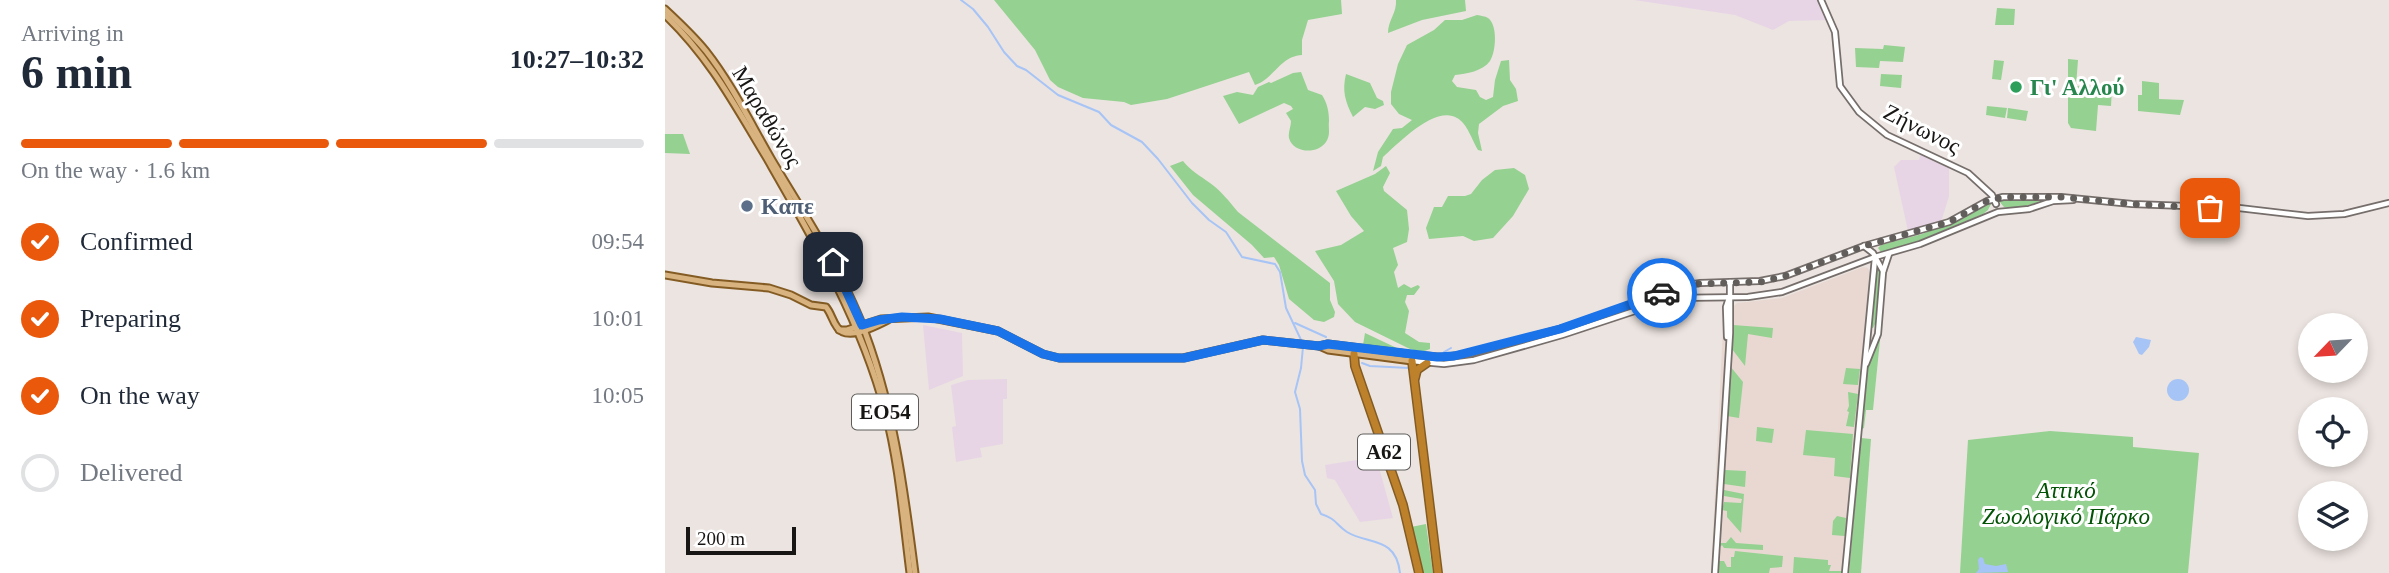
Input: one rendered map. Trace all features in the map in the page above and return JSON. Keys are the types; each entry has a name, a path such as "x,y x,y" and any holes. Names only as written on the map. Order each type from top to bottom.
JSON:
{"highway":[{"name":"Α62","path":"1354,351 1359,376 1403,505 1419,573"},
{"path":"1410,357 1414,378"},
{"path":"1414,378 1419,368 1427,363"},
{"name":"Α62","path":"1414,378 1438,573"}],"main road":[{"name":"Μαραθώνος","path":"665,9 695,38 720,72 833,262 863,327 890,410 899,455 912,573"},
{"name":"Μαραθώνος","path":"665,15 696,46 721,81 811,236 851,318 874,376 890,429 912,573"},
{"path":"665,275 780,291 811,305 826,307 841,330 846,333 889,319 928,317 998,331 1043,354 1059,358 1184,358 1256,341 1278,341 1319,346 1328,350 1410,357"},
{"path":"841,330 851,325 851,318"},
{"path":"863,327 889,319"},
{"path":"871,348 871,334 879,324"},
{"path":"1354,351 1384,358 1410,357"}],"street":[{"name":"Ζήνωνος","path":"1821,0 1835,32 1840,86 1859,112 1887,135 1968,173 2006,211"},
{"path":"1410,357 1444,357 1472,353 1560,329 1680,287 1760,282 1785,276 1864,246 1953,221 1995,201 2033,196 2239,208 2308,216 2344,214 2389,203"},
{"path":"1410,357 1427,363 1444,364 1474,360 1562,335 1666,300 1755,296 1782,292 1874,255 1889,254 1920,244 1990,215 2029,209 2053,201 2077,199"},
{"path":"1990,215 1995,201"},
{"path":"1845,573 1874,255 1879,242"},
{"path":"1864,246 1879,261 1883,272"},
{"path":"1864,368 1877,338 1883,272 1889,254"},
{"path":"1857,264 1867,264 1873,269"},
{"path":"1715,573 1731,307 1730,282"},
{"path":"1709,297 1726,307"},
{"path":"1728,346 1726,307 1730,297"},
{"path":"1867,331 1874,330 1878,325"}],"shaded area":[{"path":"1634,0 1818,0 1829,20 1789,21 1773,30 1735,15"},
{"path":"1922,149 1949,161 1949,196 1941,222 1908,231 1894,167 1901,160 1919,160"},
{"path":"1863,267 1868,268 1870,273 1862,352 1868,367 1849,573 1711,573 1724,307 1782,298"},
{"path":"923,325 962,333 963,376 929,390"},
{"path":"1007,379 1007,399 1003,399 1003,444 980,448 982,457 956,462 952,427 956,426 951,385 968,380"},
{"path":"1376,457 1393,518 1360,522 1335,480 1327,478 1325,465"}],"green space":[{"path":"994,0 1341,0 1342,14 1308,20 1302,40 1302,55 1282,63 1262,82 1255,85 1249,72 1167,99 1131,105 1083,98 1058,87 1050,80 1035,50"},
{"path":"1396,0 1465,0 1466,11 1422,20 1388,33"},
{"path":"1997,8 2015,9 2014,25 1995,25"},
{"path":"1477,15 1488,18 1493,26 1495,45 1492,57 1479,70 1455,75 1452,81 1457,87 1476,90 1480,97 1486,100 1493,97 1501,61 1509,60 1510,80 1516,89 1518,101 1503,106 1479,124 1482,151 1478,150 1461,120 1448,115 1418,127 1383,157 1381,166 1373,171 1378,152 1393,129 1402,128 1412,120 1399,114 1391,104 1398,64 1407,45 1434,30 1445,20 1462,20"},
{"path":"1884,45 1905,47 1903,62 1880,61 1879,68 1856,67 1855,48 1883,49"},
{"path":"2068,59 2078,60 2076,86 2112,88 2111,106 2098,105 2096,131 2071,128 2068,123"},
{"path":"1994,60 2004,61 2001,80 1992,79"},
{"path":"1301,72 1308,90 1322,95 1328,110 1328,136 1326,142 1317,149 1300,149 1291,143 1291,121 1286,113 1293,109 1291,106 1284,103 1239,124 1223,96 1237,92 1253,95 1258,87"},
{"path":"1346,74 1370,83 1377,98 1383,101 1384,105 1375,109 1365,107 1353,117 1345,96"},
{"path":"1881,74 1902,75 1901,88 1880,86"},
{"path":"2142,81 2159,83 2159,99 2184,100 2180,115 2138,111 2138,95 2142,95"},
{"path":"1987,106 2007,108 2005,118 1986,115"},
{"path":"2008,108 2028,111 2026,121 2007,118"},
{"path":"665,134 683,134 690,154 665,153"},
{"path":"1183,161 1218,189 1238,212 1330,283 1334,317 1324,322 1314,320 1289,299 1274,257 1264,258 1193,195 1170,166"},
{"path":"1386,166 1390,173 1383,187 1384,191 1407,210 1409,229 1407,242 1393,248 1398,265 1394,272 1398,288 1404,284 1411,288 1418,285 1420,287 1414,295 1407,295 1405,302 1409,311 1405,333 1419,342 1430,343 1430,349 1422,352 1410,349 1355,322 1338,304 1334,281 1315,251 1341,245 1364,231 1336,191 1375,174"},
{"path":"1514,168 1525,175 1529,189 1513,216 1493,238 1474,241 1463,236 1429,239 1426,228 1434,207 1442,207 1448,196 1471,194 1482,180 1495,170"},
{"path":"2050,198 2023,207 2004,207 1999,201 2000,199"},
{"path":"1992,202 1983,214 1911,244 1881,252 1878,248 1955,221"},
{"path":"1876,265 1880,271 1875,324 1873,328 1869,328"},
{"path":"1733,325 1773,328 1772,338 1748,334 1745,366 1732,349"},
{"path":"1881,330 1873,410 1866,410 1862,429 1868,367"},
{"path":"1365,333 1401,350 1363,345"},
{"path":"1730,366 1743,382 1739,418 1727,416"},
{"path":"1846,368 1860,369 1858,385 1843,384"},
{"path":"1848,392 1858,394 1854,427 1846,426 1849,412"},
{"path":"1757,427 1774,429 1772,443 1756,441"},
{"path":"1806,430 1853,434 1850,478 1834,476 1835,458 1803,455"},
{"name":"Αττικό Ζωολογικό Πάρκο","path":"2050,431 2133,437 2133,447 2199,453 2188,573 1960,573 1968,440"},
{"path":"1861,438 1871,439 1861,573 1849,573"},
{"path":"1725,470 1746,471 1745,487 1724,484"},
{"path":"1724,490 1744,494 1741,533 1727,517 1727,511 1722,510 1724,502 1741,503 1742,499 1724,496"},
{"path":"1837,516 1846,518 1845,536 1832,535 1833,521"},
{"path":"1426,524 1433,573 1421,573 1411,527"},
{"path":"1731,537 1736,543 1763,545 1763,550 1724,548 1722,545 1720,547 1720,543 1726,543"},
{"path":"1735,551 1783,556 1782,567 1770,568 1769,573 1719,573 1719,561 1724,561 1727,567 1731,567 1731,557 1734,557"},
{"path":"1794,557 1828,560 1828,565 1831,565 1829,571 1842,571 1793,573"}],"water":[{"path":"2136,337 2151,340 2142,355 2133,342"},
{"path":"2178,379 2186,382 2189,390 2186,398 2178,401 2170,398 2167,390 2170,382"},
{"path":"1980,557 1985,564 2006,564 2008,572 1976,573"}],"waterway":[{"path":"961,0 973,9 1017,66 1058,95 1099,112 1111,125 1142,142 1192,203 1226,232 1242,257 1275,264 1280,272 1286,308 1302,342"},
{"path":"1295,323 1326,337"},
{"path":"1303,347 1295,392 1300,409 1302,461 1305,475 1315,490 1316,504 1321,514 1347,532 1387,547 1393,553 1400,573"},
{"path":"1444,352 1451,348"},
{"path":"1362,363 1370,366 1409,368"}],"way so far":[{"path":"1662,293 1693,284 1760,282 1785,276 1864,246 1949,222 1987,201 2003,197 2061,197 2210,208"}],"place":[{"name":"Γι' Αλλού","path":"2016,87"},
{"name":"Καπε","path":"747,206"}],"route":[{"path":"833,262 862,325 902,317 940,319 1008,334 1043,354 1059,358 1184,358 1263,340 1319,346 1328,344 1437,357 1454,356 1560,329 1662,293"}]}
